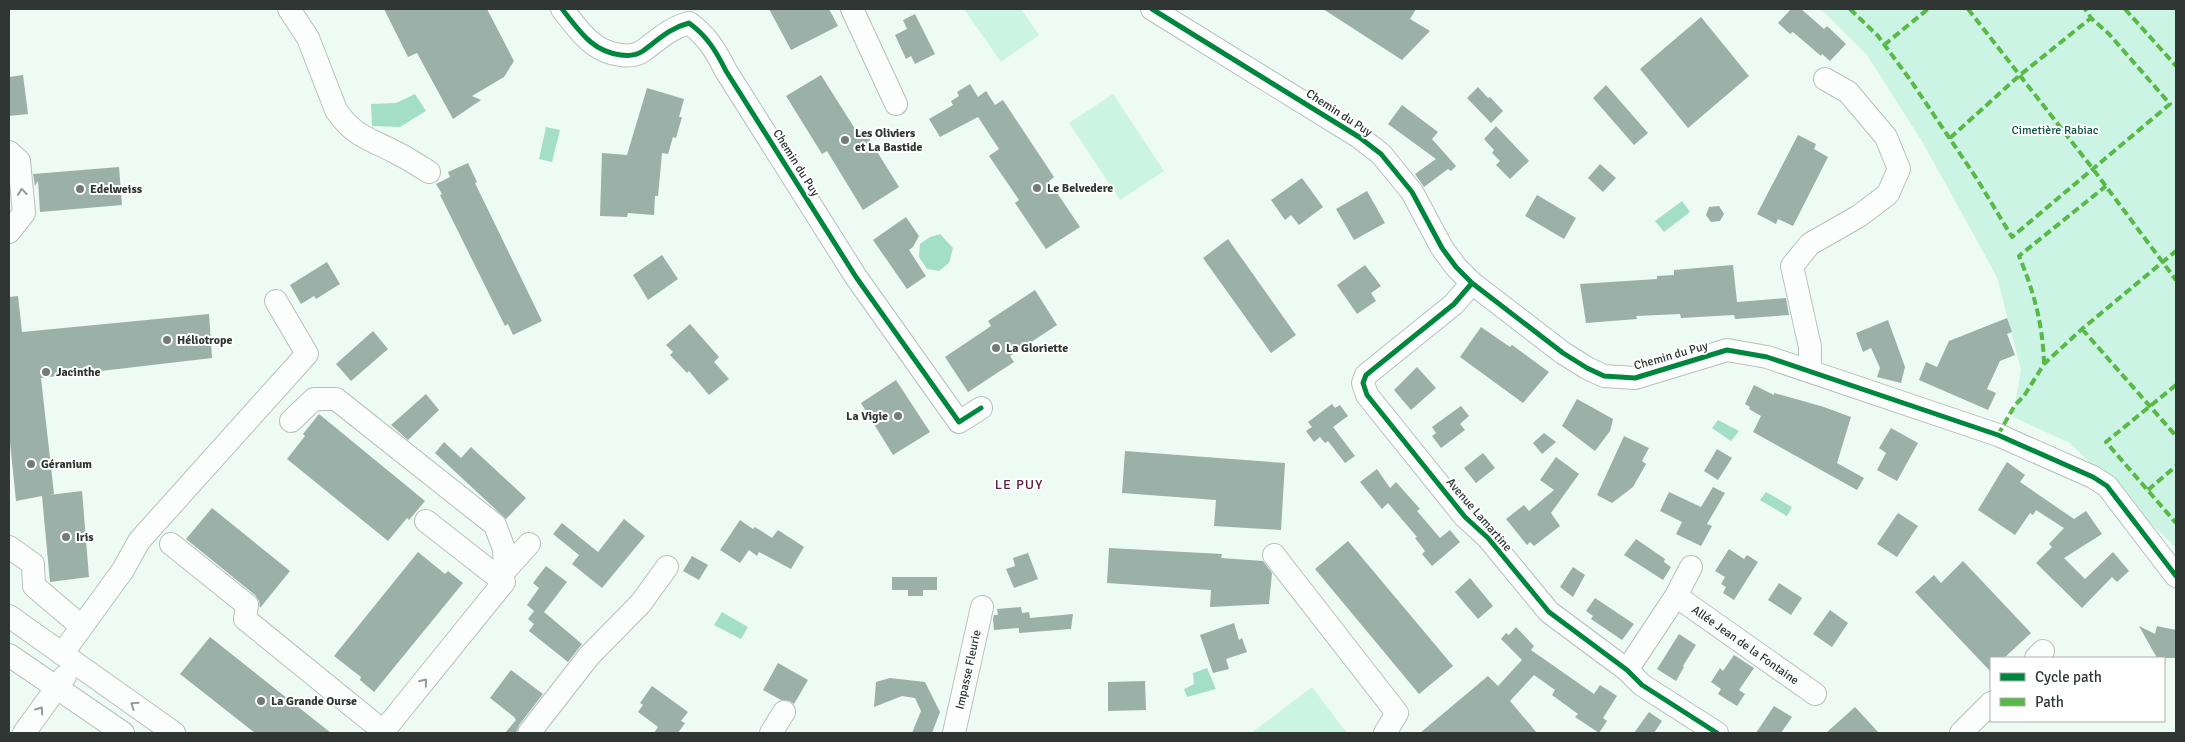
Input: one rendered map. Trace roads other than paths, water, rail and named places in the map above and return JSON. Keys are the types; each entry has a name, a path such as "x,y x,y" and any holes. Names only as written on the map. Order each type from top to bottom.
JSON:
{"street":[{"path":"289,9 308,38 336,110 342,120 373,143 394,151 429,172"},
{"name":"Chemin du Puy","path":"562,9 591,44 608,54 629,56 641,52 668,32 689,23 701,32 714,47 726,71 856,276 959,422 981,408"},
{"path":"852,9 896,104"},
{"name":"Chemin du Puy","path":"1152,9 1359,137 1381,154 1412,192 1442,248 1456,267 1472,283 1563,353 1604,376 1635,378 1727,350 1767,357 1998,435 2093,477 2107,486 2118,497 2176,576"},
{"path":"1810,371 1810,346 1792,266 1810,244 1859,216 1888,194 1899,169 1886,137 1848,92 1825,80"},
{"path":"9,152 19,161 24,213 9,232"},
{"name":"Avenue Lamartine","path":"1472,283 1454,304 1366,375 1363,383 1367,395 1465,517 1488,538 1549,612 1627,670 1642,685 1717,733"},
{"path":"24,733 56,688 81,626 123,570 139,541 307,354 276,301"},
{"path":"291,422 314,399 336,399 495,525 504,549 500,575"},
{"path":"426,521 500,575"},
{"path":"171,544 247,605 244,619 369,731 500,575 529,544"},
{"path":"9,547 33,564 34,586 81,626"},
{"path":"1274,555 1397,713 1384,733"},
{"path":"529,733 589,656 641,603 667,567"},
{"path":"1627,670 1676,596 1691,567"},
{"name":"Allée Jean de la Fontaine","path":"1676,596 1815,694"},
{"name":"Impasse Fleurie","path":"954,733 982,606"},
{"path":"9,616 174,733"},
{"path":"9,655 122,733"},
{"path":"1960,733 1990,704"},
{"path":"771,733 784,712"}],"place":[{"name":"Les Oliviers et La Bastide","path":"845,140"},
{"name":"Le Belvedere","path":"1037,188"},
{"name":"Edelweiss","path":"80,189"},
{"name":"Héliotrope","path":"167,340"},
{"name":"La Gloriette","path":"996,348"},
{"name":"Jacinthe","path":"46,372"},
{"name":"La Vigie","path":"898,416"},
{"name":"Géranium","path":"31,464"},
{"name":"Iris","path":"66,537"},
{"name":"La Grande Ourse","path":"261,701"}],"district":[{"name":"LE PUY","path":"1019,484"}],"park label":[{"name":"Cimetière Rabiac","path":"2055,130"}]}
